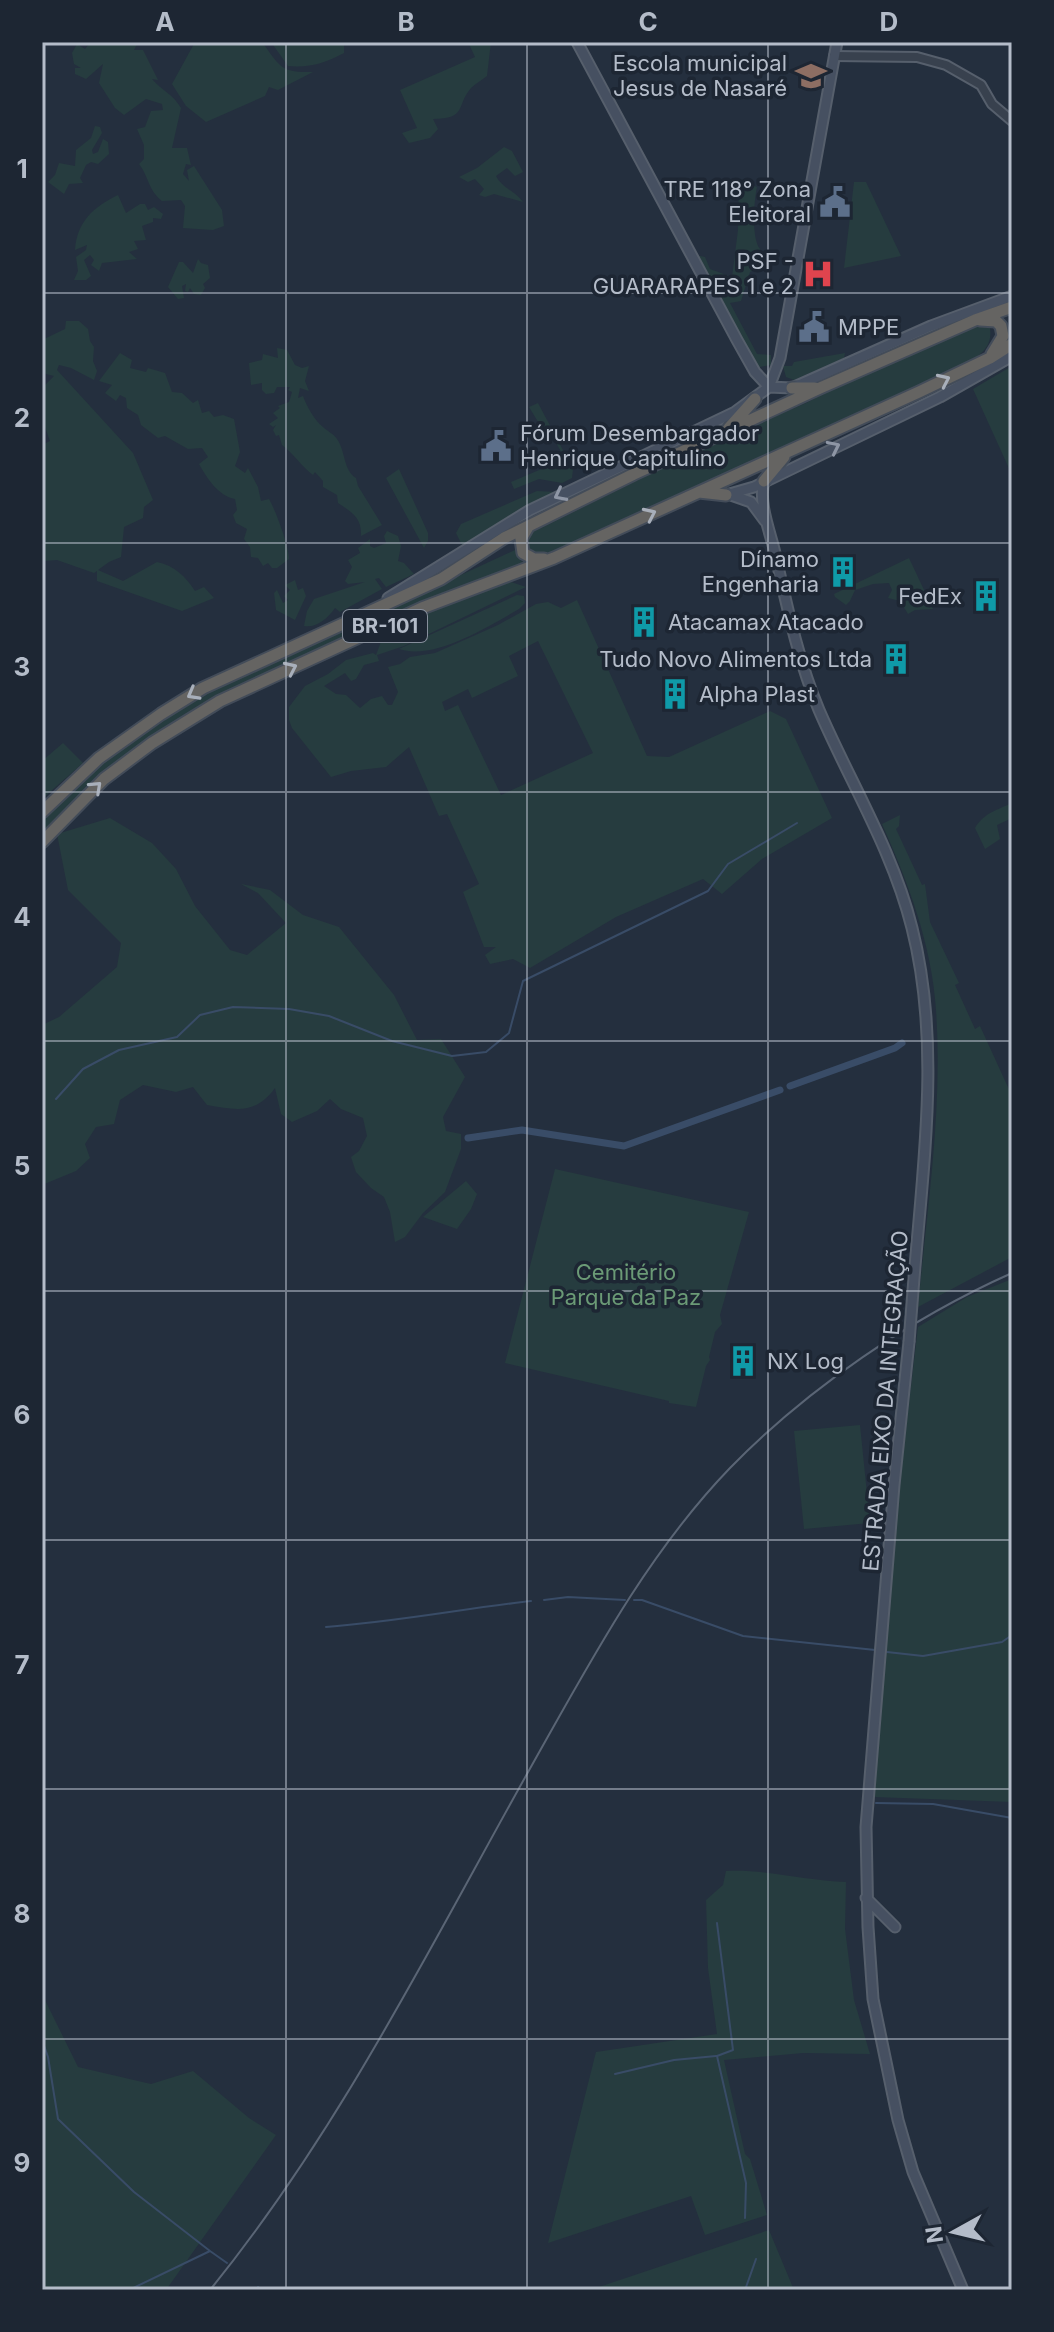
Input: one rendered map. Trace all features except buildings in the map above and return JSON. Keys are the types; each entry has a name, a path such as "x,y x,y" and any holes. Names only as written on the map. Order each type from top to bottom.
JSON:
{"highway":[{"name":"BR-101","path":"42,812 99,758 189,695 454,572 504,538 531,524 820,388 975,320 1012,307"},
{"path":"975,320 994,321 1001,326 1003,336 990,358"},
{"name":"BR-101","path":"42,842 104,779 152,743 220,701 422,608 554,558 990,358 1012,344"},
{"path":"792,388 820,388"},
{"path":"721,435 755,399"},
{"path":"764,481 792,450"},
{"path":"699,492 726,495"},
{"path":"531,524 521,539 523,553 534,559 554,558"}],"main road":[{"path":"577,42 755,372 769,387 792,388 931,326 1012,296"},
{"path":"366,614 530,510 735,412 769,387 779,359 837,42"},
{"path":"726,495 748,490 940,397 1012,356"},
{"path":"779,359 783,379 792,388"},
{"path":"755,372 755,399"},
{"name":"ESTRADA EIXO DA INTEGRAÇÃO","path":"764,481 762,494 797,648 808,681 902,895 916,943 925,1008 926,1123 867,1816 866,1898 873,1999 898,2120 913,2172 963,2290"},
{"name":"ESTRADA EIXO DA INTEGRAÇÃO","path":"726,495 739,496 751,502 769,527"},
{"path":"866,1898 895,1927"}],"street":[{"path":"834,56 917,57 946,65 981,85 996,109 1012,121"}],"green space":[{"path":"91,42 138,42 134,50 143,50 158,80 152,79 181,108 172,148 187,148 191,165 186,164 183,174 189,181 187,170 194,166 222,210 224,226 213,230 183,228 185,206 181,200 162,201 154,192 139,164 144,159 144,145 137,129 145,127 151,111 163,110 162,104 146,99 124,115 115,108 99,83 103,64 86,79 75,74 75,68 81,68 74,64 72,53 77,44 85,49"},
{"path":"195,42 262,42 287,69 313,72 278,90 269,87 265,96 206,122 186,106 172,84"},
{"path":"271,42 344,42 344,53 317,64 288,66"},
{"path":"468,42 491,42 487,76 471,88 456,114 433,119 438,129 430,138 409,143 402,133 417,128 400,90 475,57"},
{"path":"95,126 100,127 102,133 92,150 93,154 98,152 103,139 108,142 109,154 98,164 91,162 86,165 80,178 83,183 69,184 64,194 48,182 55,175 59,163 75,166 76,150 91,138"},
{"path":"504,147 512,151 523,172 515,176 507,168 496,176 523,202 494,194 479,195 484,189 475,179 468,182 459,177 477,168"},
{"path":"739,180 757,187 754,219 760,249 759,268 750,272 741,301 730,303 757,354 771,355 771,365 754,368 690,254 705,257 710,269 732,277 738,230"},
{"path":"854,182 866,182 901,256 844,268"},
{"path":"118,195 126,213 145,204 148,210 154,207 163,214 161,219 153,218 153,222 142,226 146,240 134,241 138,249 129,252 137,259 102,263 99,271 91,265 94,260 90,255 84,260 91,276 86,280 74,280 78,271 76,257 86,250 87,245 75,250 83,223 94,210"},
{"path":"198,259 208,265 210,278 203,284 205,288 201,295 194,294 190,288 188,292 185,291 186,284 182,286 184,298 178,299 168,287 179,262 183,262 193,273"},
{"path":"66,321 79,321 88,329 97,371 94,380 71,368 59,365 57,370 133,453 153,500 144,507 143,518 124,527 121,557 98,570 123,581 157,562 179,572 195,591 204,587 214,598 182,611 97,581 97,571 94,573 42,558 42,445 50,441 42,419 42,388 54,376 42,373 42,337 44,339 65,329"},
{"path":"973,322 990,328 988,344 979,355 951,371 545,556 534,554 528,545 529,534 719,440 806,403 890,359"},
{"path":"277,348 287,350 295,365 302,368 309,366 305,381 309,391 300,388 298,398 303,396 317,421 337,439 349,470 382,525 361,536 360,524 355,516 338,503 337,495 323,487 323,481 315,472 313,475 282,445 279,435 276,436 273,430 276,425 273,427 269,424 278,418 273,413 280,408 278,406 289,402 290,387 277,387 274,393 266,394 262,383 251,385 249,363 262,360 263,354 278,358"},
{"path":"120,353 132,360 130,368 146,372 148,368 165,373 172,392 182,393 193,403 198,400 202,413 209,411 214,417 223,415 234,419 240,452 235,466 245,473 248,468 261,501 269,499 282,529 289,559 272,568 268,563 263,566 258,558 251,557 250,547 244,539 247,529 236,523 233,515 237,510 235,499 218,490 199,464 208,457 202,448 188,449 165,436 158,438 141,425 138,415 127,408 126,398 120,395 116,401 105,393 112,385 99,381"},
{"path":"845,353 844,358 794,380 786,377 783,366"},
{"path":"1012,366 1012,475 973,389"},
{"path":"538,403 573,469 572,478 562,483 539,479 514,489 511,482 565,459 553,437 540,443 543,430 529,407"},
{"path":"399,469 428,533 424,548 386,478"},
{"path":"537,491 557,492 462,545 456,533 461,524"},
{"path":"387,531 398,536 401,546 398,561 414,574 386,587 379,578 375,579 382,589 340,612 335,608 317,624 304,626 314,599 365,582 348,584 345,581 352,567 348,560 360,553 358,548 370,539 370,546 374,548 386,543 384,536"},
{"path":"515,550 521,561 529,565 412,606 212,698 121,758 42,833 42,820 64,795 116,750 197,697"},
{"path":"909,558 933,609 915,610 908,614 900,601 888,598 892,590 889,583 855,590 846,605 835,597 834,594"},
{"path":"295,580 298,590 303,588 306,596 295,620 276,610 274,593 277,590 283,603 288,600 284,596 290,590 285,585"},
{"path":"511,582 526,587 404,646 377,655 379,661 364,665 356,679 351,681 345,673 324,686 336,694 346,695 360,708 371,699 382,696 388,705 392,705 398,692 388,667 410,657 435,653 536,604 548,602 561,608 577,600 647,756 669,757 770,711 786,719 832,818 762,859 722,894 703,879 616,917 530,968 513,959 490,964 485,955 496,947 484,947 463,892 479,884 447,814 439,816 409,747 386,767 331,777 289,720 289,707 305,686 346,660 373,653 376,655 382,639 434,606","holes":["538,641 593,753 501,795 458,705 445,711 442,702 468,689 472,698 518,676 509,656"]},
{"path":"517,595 524,596 525,603 519,609 461,640 428,650 399,649"},
{"path":"63,743 83,763 42,799 42,761"},
{"path":"1012,803 1012,818 997,825 1000,839 985,849 975,828 987,815"},
{"path":"900,815 896,829 922,885 925,884 930,922 959,983 955,985 975,1029 980,1026 1012,1096 1012,1257 918,1307 933,1158 938,1047 934,986 924,938 901,868 882,824"},
{"path":"110,818 152,843 176,869 195,906 230,950 247,955 286,923 258,893 241,884 270,890 303,915 339,927 394,995 417,1040 441,1039 465,1077 443,1117 446,1131 461,1134 461,1149 445,1192 423,1213 405,1237 395,1242 384,1197 356,1172 351,1157 359,1151 367,1136 363,1118 341,1109 330,1099 317,1111 292,1122 281,1114 275,1088 253,1107 236,1109 207,1105 193,1087 176,1092 143,1085 120,1100 114,1124 96,1127 85,1144 90,1158 76,1171 42,1185 42,1025 59,1017 117,967 121,943 68,890 57,834"},
{"name":"Cemitério Parque da Paz","path":"555,1169 749,1212 720,1315 722,1324 715,1332 696,1407 505,1363"},
{"path":"466,1181 477,1194 457,1229 423,1217"},
{"path":"1012,1279 1012,1802 874,1797 900,1479 918,1327 967,1297"},
{"path":"860,1425 870,1523 804,1529 794,1431"},
{"path":"726,1871 846,1882 845,1929 854,2000 870,2054 803,2053 724,2060 745,2154 750,2159 767,2215 705,2235 691,2196 548,2243 596,2052 717,2034 708,1968 706,1900 723,1885"},
{"path":"42,1994 78,2067 151,2084 193,2071 249,2118 276,2135 166,2290 42,2290"},
{"path":"769,2230 794,2290 590,2290"}],"waterway":[{"path":"56,1099 83,1069 119,1050 177,1037 200,1015 233,1007 289,1009 329,1016 392,1041 452,1056 486,1052 509,1033 523,981 708,891 728,864 797,823"},
{"path":"790,1086 902,1043"},
{"path":"468,1138 522,1130 624,1146 780,1090"},
{"path":"544,1600 568,1597 625,1600"},
{"path":"634,1600 642,1600 743,1636 875,1650"},
{"path":"326,1627 531,1601"},
{"path":"887,1652 923,1656 1002,1642 1012,1635"},
{"path":"876,1803 933,1804 1012,1818"},
{"path":"717,1923 733,2050 717,2056 746,2183 745,2218"},
{"path":"42,2040 48,2057 58,2119 134,2192 210,2251"},
{"path":"615,2074 674,2060 716,2056"},
{"path":"129,2290 210,2251 227,2263"},
{"path":"745,2290 756,2259"},
{"path":"258,2287 262,2290"}],"tram line":[{"path":"210,2290 257,2229 343,2101 598,1648 672,1536 700,1501 760,1438 827,1383 899,1333 1012,1273"}],"place":[{"name":"Escola municipal Jesus de Nasaré","path":"811,76"},
{"name":"TRE 118° Zona Eleitoral","path":"835,202"},
{"name":"PSF - GUARARAPES 1 e 2","path":"818,274"},
{"name":"MPPE","path":"814,327"},
{"name":"Fórum Desembargador Henrique Capitulino","path":"496,446"},
{"name":"Dínamo Engenharia","path":"843,572"},
{"name":"FedEx","path":"986,596"},
{"name":"Atacamax Atacado","path":"644,622"},
{"name":"Tudo Novo Alimentos Ltda","path":"896,659"},
{"name":"Alpha Plast","path":"675,694"},
{"name":"NX Log","path":"743,1361"}]}
